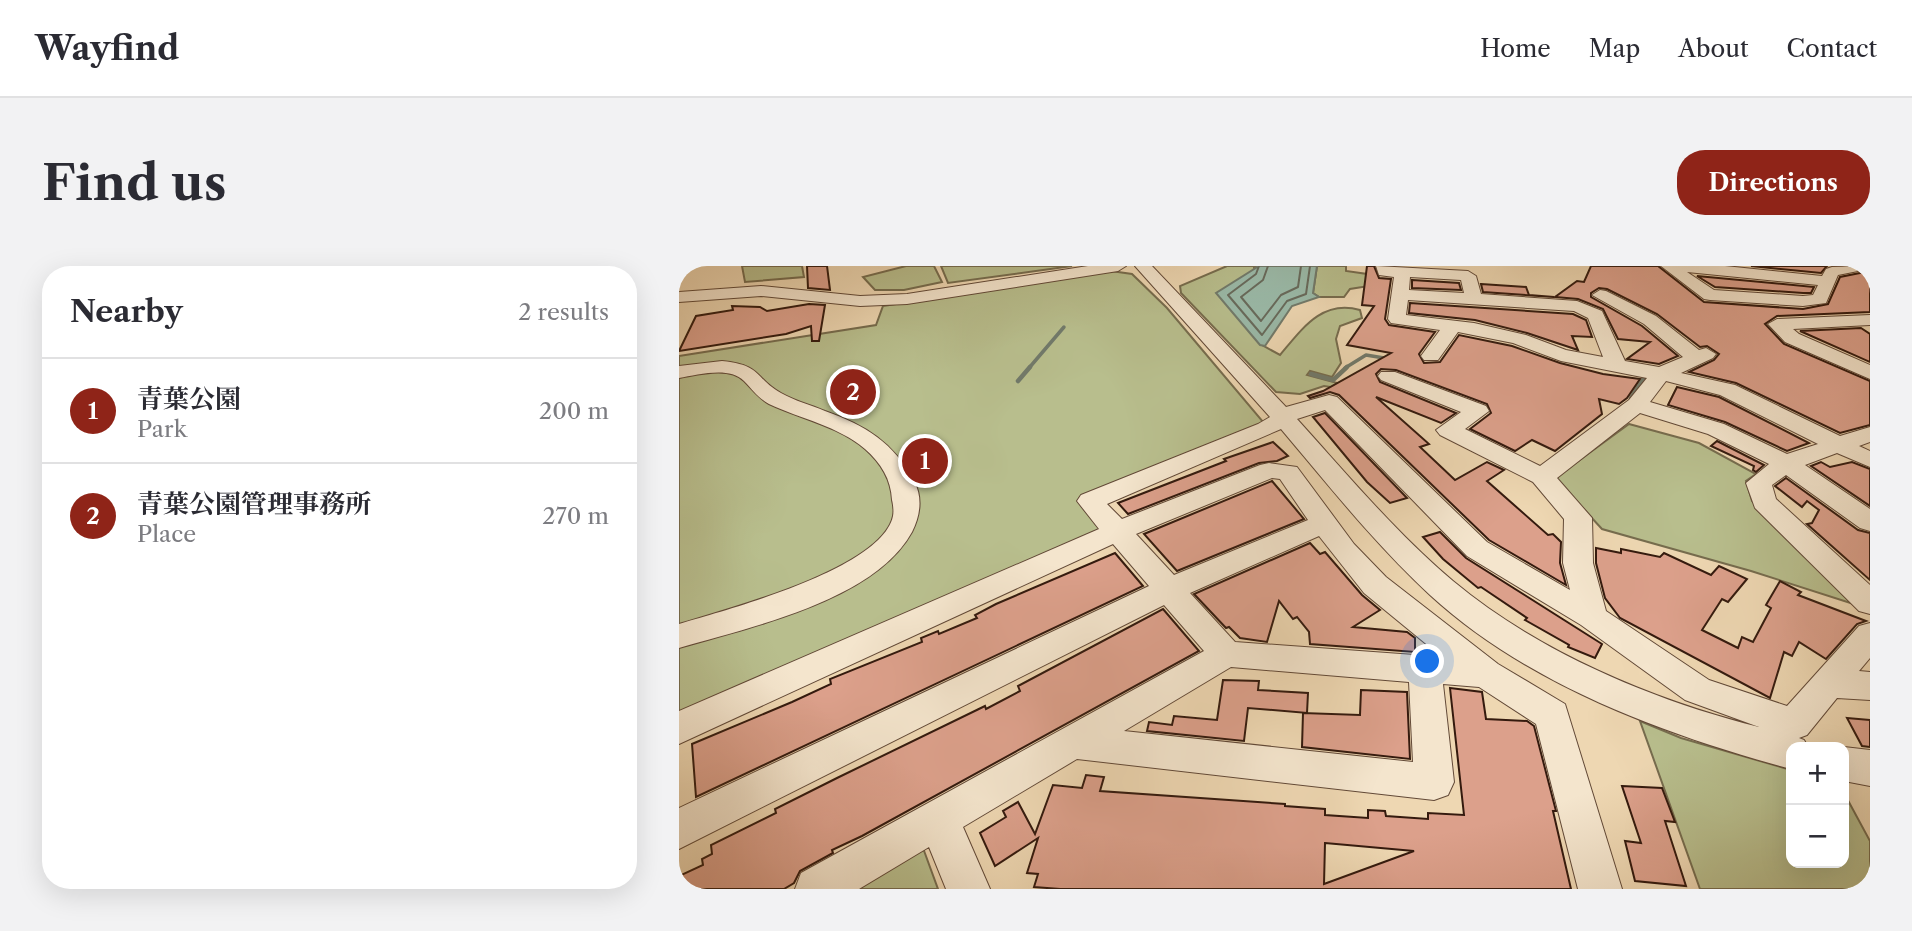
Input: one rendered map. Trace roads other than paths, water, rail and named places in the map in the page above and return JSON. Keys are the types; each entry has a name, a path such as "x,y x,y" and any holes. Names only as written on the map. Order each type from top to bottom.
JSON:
{"street":[{"path":"679,299 714,286 860,301 907,299 1118,266"},
{"path":"1143,266 1381,528 1444,590 1504,633 1558,664 1625,697 1715,730 1786,751"},
{"path":"1384,266 1385,272 1468,276 1474,299"},
{"path":"1669,266 1710,295 1803,301 1820,299 1832,272 1862,266"},
{"path":"1678,266 1827,281"},
{"path":"1403,272 1397,319 1453,326 1519,339 1561,355 1727,390 1870,460"},
{"path":"1400,294 1577,306 1596,315 1617,366"},
{"path":"1542,477 1637,405 1661,374 1701,356 1650,320 1599,295"},
{"path":"1513,302 1520,332"},
{"path":"1869,371 1792,338 1777,324 1870,320"},
{"path":"1453,326 1411,371 1478,411 1448,430 1542,477 1578,518 1577,563 1592,617"},
{"path":"679,372 728,368 748,373 766,393 865,436 890,459 909,500 909,513 902,528 886,547 854,574 828,588 679,636"},
{"path":"1226,654 1090,501 1266,429 1293,412 1329,402 1477,549 1592,617 1697,690 1794,724 1870,635"},
{"path":"1637,405 1716,429 1786,463 1870,522"},
{"path":"1870,434 1786,463 1759,484 1764,502 1870,603"},
{"path":"679,728 1116,532 1269,470 1288,472 1323,524 1375,585 1486,674 1552,715 1600,889"},
{"path":"679,829 1170,589 1323,524"},
{"path":"817,889 1226,654 1486,674"},
{"path":"1070,742 1434,782 1425,670"},
{"path":"1829,683 1870,686"},
{"path":"1849,765 1870,768"},
{"path":"939,820 968,889"}],"water":[{"path":"1259,266 1317,266 1313,293 1319,297 1292,306 1265,346 1260,345 1216,293"}],"waterway":[{"path":"1029,368 1064,327"},
{"path":"1345,368 1366,355 1390,359"},
{"path":"1018,381 1030,367"},
{"path":"1311,374 1333,380 1347,367"},
{"path":"1631,398 1647,374 1649,375"}],"place":[{"name":"青葉公園管理事務所","path":"853,392"},
{"name":"青葉公園","path":"925,461"}]}
